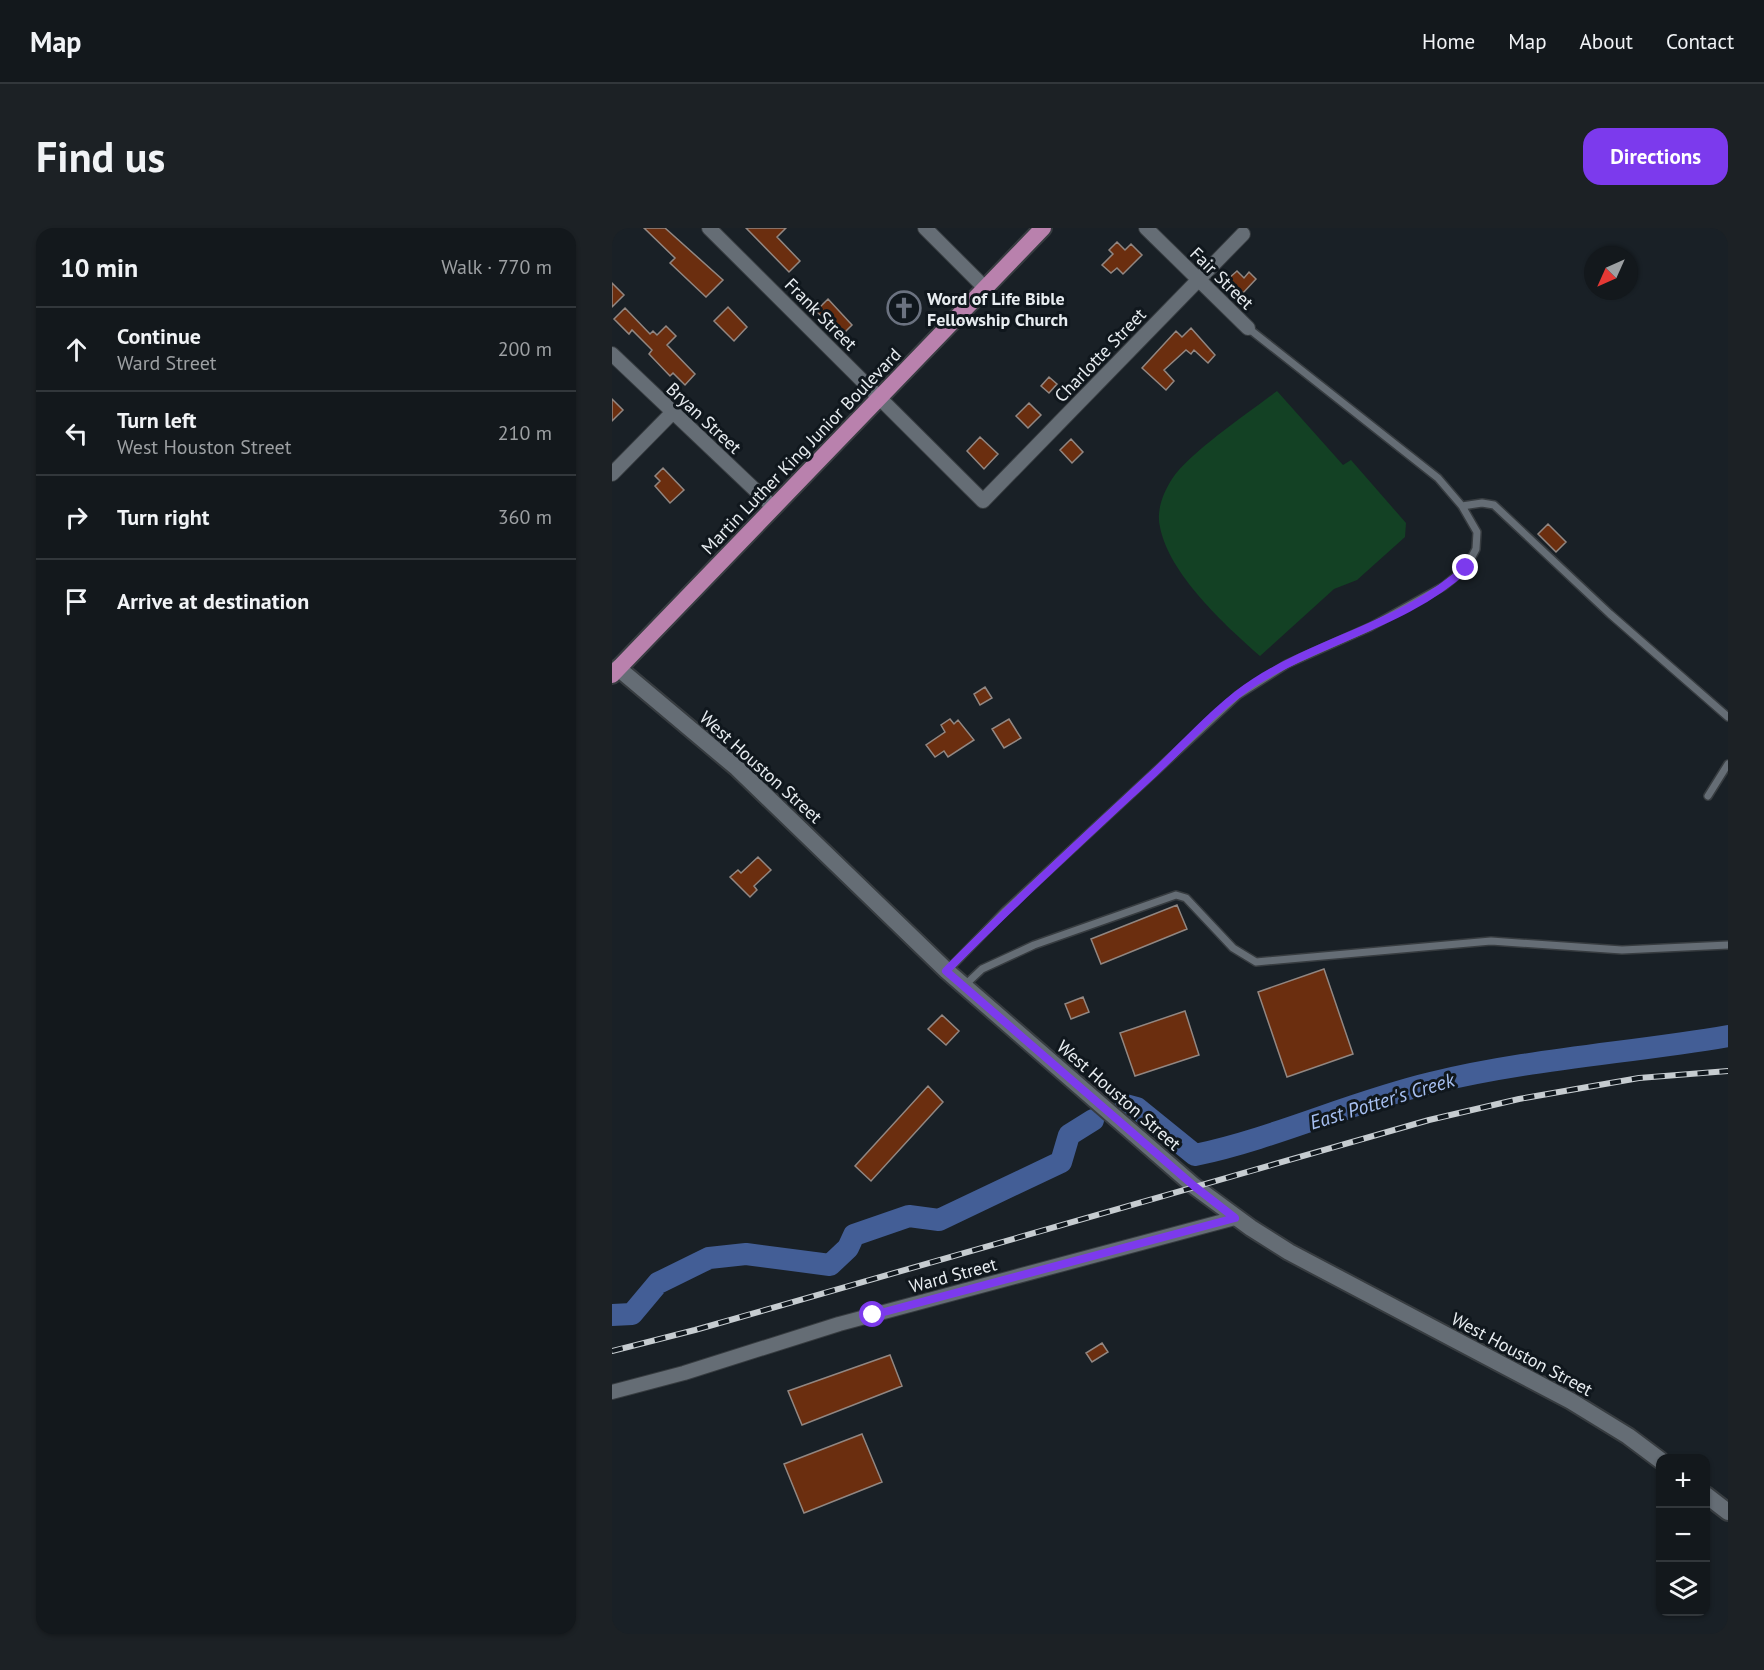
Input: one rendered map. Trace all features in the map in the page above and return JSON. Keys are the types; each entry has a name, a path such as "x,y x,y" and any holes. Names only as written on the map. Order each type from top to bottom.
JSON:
{"main road":[{"name":"Martin Luther King Junior Boulevard","path":"615,672 1043,228"}],"street":[{"name":"Frank Street","path":"710,228 983,501"},
{"path":"925,228 985,288"},
{"name":"Fair Street","path":"1146,228 1248,328"},
{"name":"Charlotte Street","path":"983,501 1243,234"},
{"name":"Bryan Street","path":"612,354 773,507"},
{"path":"612,474 672,413"},
{"name":"West Houston Street","path":"615,672 737,768 946,971 1194,1186 1235,1218 1336,1279 1600,1418 1656,1457"},
{"name":"Ward Street","path":"612,1392 684,1373 839,1324 1235,1218"},
{"path":"1710,1498 1728,1512"}],"lane":[{"path":"946,971 1014,903 1254,683 1287,664 1370,627 1455,578 1473,558 1478,542 1477,532 1462,506 1438,478 1248,328"},
{"path":"1462,506 1482,503 1494,505 1610,614 1728,717"},
{"path":"1708,796 1728,764"},
{"path":"964,986 982,969 1034,945 1176,895 1186,898 1233,948 1256,962 1491,941 1612,950 1728,945"}],"green space":[{"path":"1277,391 1343,465 1351,460 1406,523 1405,537 1357,580 1334,589 1260,656 1215,614 1186,580 1165,545 1159,515 1166,490 1181,468 1206,445"}],"building":[{"path":"644,228 665,228 723,280 706,297 670,263 675,258"},
{"path":"746,228 786,228 777,237 800,261 789,272"},
{"path":"1117,242 1125,250 1131,244 1142,255 1123,274 1117,268 1111,273 1102,265 1113,254 1109,250"},
{"path":"1237,271 1244,278 1249,272 1256,279 1243,293 1228,279"},
{"path":"612,283 624,295 612,307"},
{"path":"828,299 852,325 842,335 816,311"},
{"path":"728,307 747,327 734,341 714,321"},
{"path":"625,308 650,334 653,331 657,335 666,326 676,336 667,345 695,374 685,385 673,373 670,376 649,354 652,350 632,330 629,334 614,319"},
{"path":"1191,328 1215,355 1208,363 1194,350 1191,354 1186,350 1164,370 1174,381 1166,390 1142,368 1176,331 1182,337"},
{"path":"1049,377 1057,384 1049,393 1041,386"},
{"path":"612,399 623,410 612,421"},
{"path":"1029,403 1041,415 1028,428 1016,416"},
{"path":"980,437 998,454 984,469 967,451"},
{"path":"1071,439 1083,452 1072,463 1060,450"},
{"path":"663,468 684,490 670,503 655,486 660,481 655,476"},
{"path":"1548,524 1566,542 1556,552 1538,534"},
{"path":"985,687 992,698 980,705 974,694"},
{"path":"950,719 954,724 958,720 974,740 948,757 944,751 935,757 926,745 945,732 941,725"},
{"path":"1009,719 1021,738 1004,748 992,729"},
{"path":"758,857 771,870 754,886 757,890 750,897 730,877 738,870 741,873"},
{"path":"1177,905 1187,929 1101,964 1091,939"},
{"path":"1324,969 1353,1054 1287,1077 1258,992"},
{"path":"1083,997 1089,1012 1071,1019 1065,1004"},
{"path":"1185,1011 1199,1055 1135,1076 1120,1033"},
{"path":"942,1015 959,1031 946,1045 928,1029"},
{"path":"928,1086 943,1102 871,1181 855,1166"},
{"path":"1102,1343 1108,1352 1092,1362 1086,1353"},
{"path":"890,1355 902,1386 802,1425 788,1391"},
{"path":"862,1434 882,1482 804,1513 784,1464"}],"waterway":[{"name":"East Potter's Creek","path":"1126,1105 1137,1108 1195,1155 1255,1139 1431,1083 1542,1062 1728,1036"},
{"name":"East Potter's Creek","path":"612,1315 632,1314 658,1283 709,1258 746,1254 830,1265 848,1248 854,1235 909,1216 939,1220 1061,1162 1069,1135 1093,1120"}],"railway":[{"path":"612,1351 695,1330 1429,1120 1519,1099 1639,1078 1728,1071"}],"place":[{"name":"Word of Life Bible Fellowship Church","path":"904,308"}],"route":[{"path":"873,1315 1235,1218 1194,1186 946,971 1005,911 1238,695 1287,664 1370,627 1444,586 1466,568"}]}
